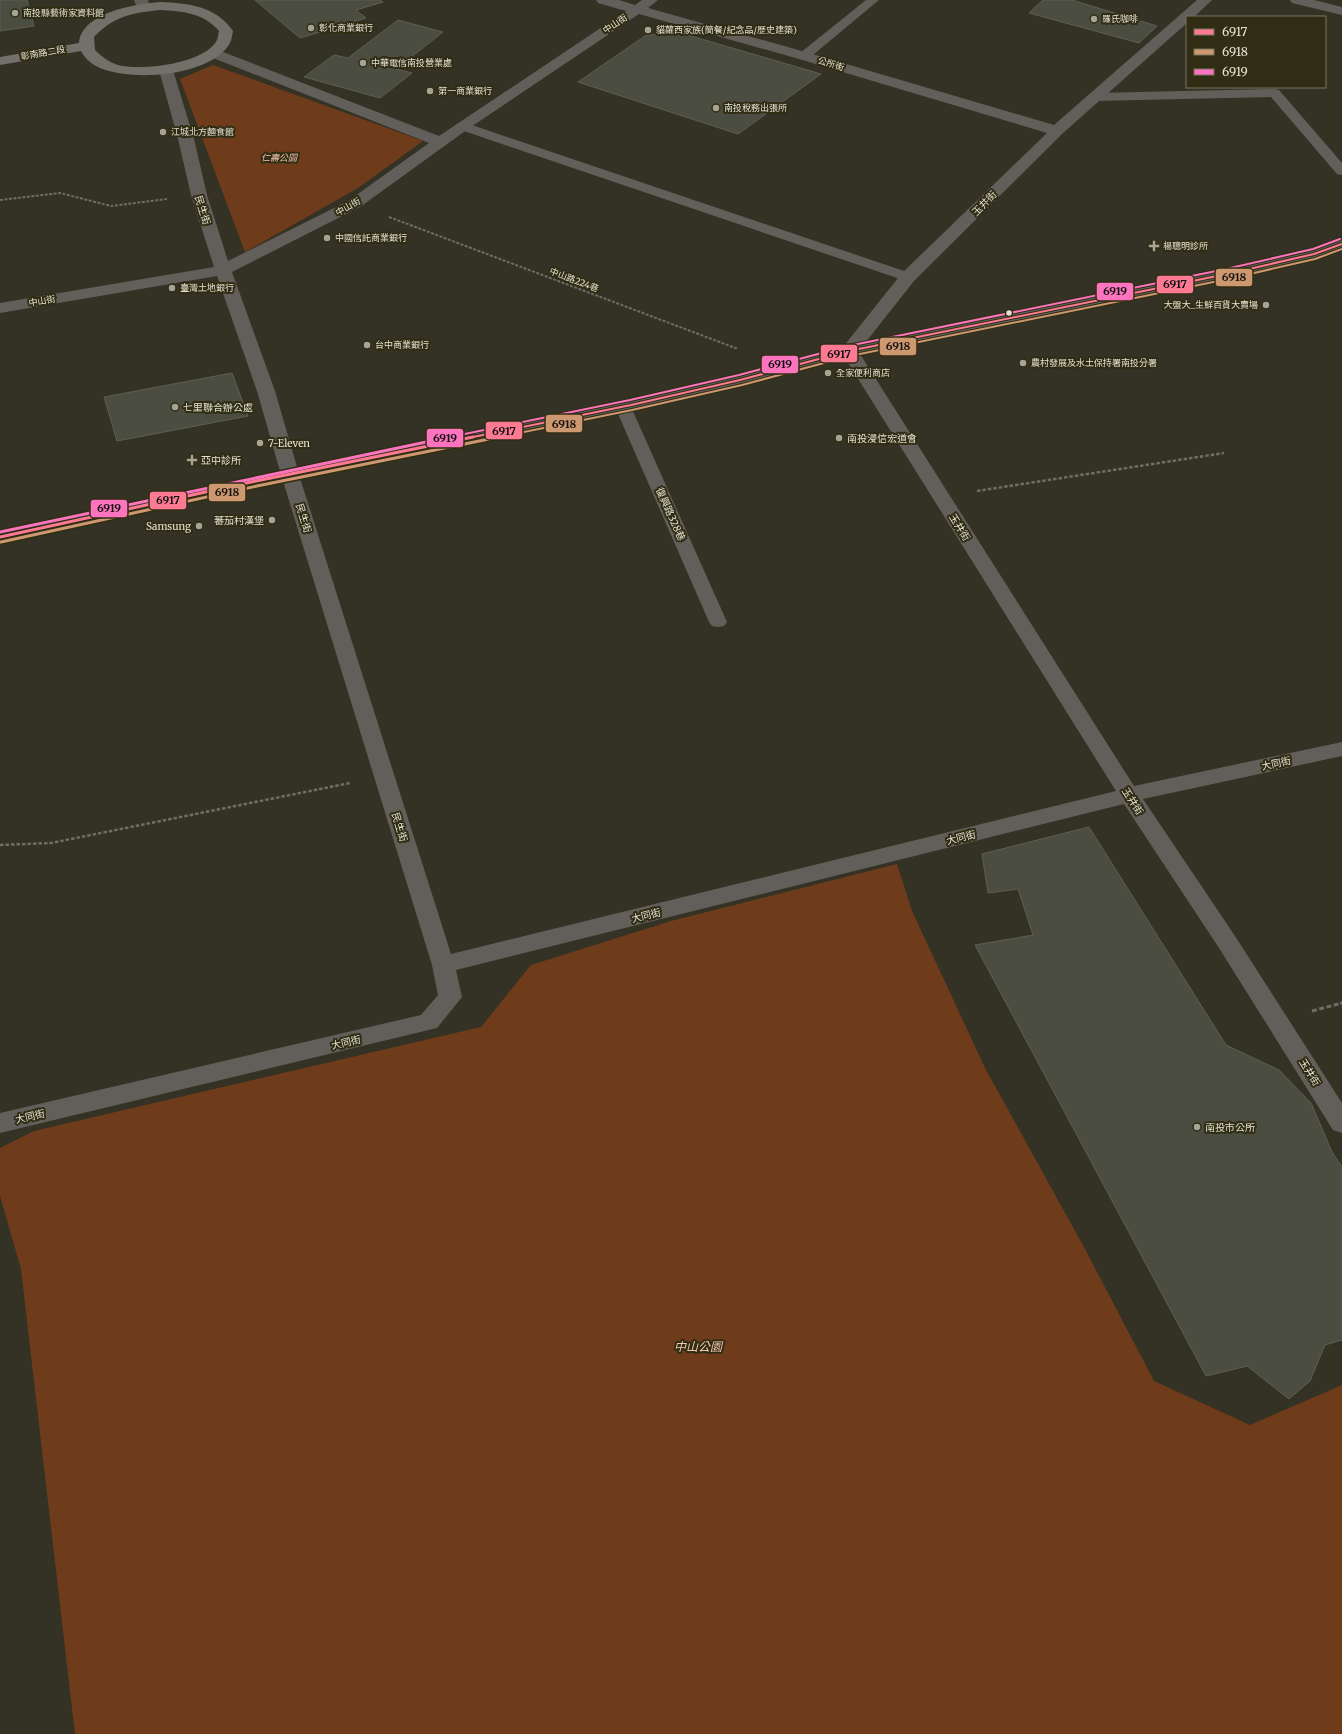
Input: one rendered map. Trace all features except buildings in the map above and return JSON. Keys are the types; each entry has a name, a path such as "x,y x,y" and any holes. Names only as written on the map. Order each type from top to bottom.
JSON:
{"main road":[{"path":"185,7 198,0"},
{"path":"142,4 185,7 208,14 219,21 226,31 224,42 213,53 189,64 166,70 145,71 125,70 108,66 95,60 88,53 86,46 87,36 104,20 142,4"},
{"name":"彰南路二段","path":"0,61 86,46"}],"street":[{"name":"公所街","path":"603,0 804,56 1057,131"},
{"name":"中山街","path":"0,308 223,270 354,204 462,126 650,0"},
{"name":"玉井街","path":"1187,16 1205,0"},
{"path":"1297,0 1342,11"},
{"name":"玉井街","path":"1186,17 1057,131 908,278 849,351 1129,795 1227,942 1342,1123"},
{"path":"213,53 440,142"},
{"name":"民生街","path":"166,70 186,139 198,195 266,391 290,474 443,965"},
{"path":"0,537 290,474 623,407 789,368 849,351 1227,274 1314,254 1342,244"},
{"name":"大同街","path":"0,1123 429,1022 450,997 443,965 1129,795 1342,748"}],"lane":[{"path":"804,56 873,0"},
{"path":"1095,98 1274,93 1342,170"},
{"path":"462,126 908,278"},
{"name":"復興路328巷","path":"623,407 718,622"}],"path":[{"path":"0,200 60,193 111,206 198,195"},
{"name":"中山路224巷","path":"354,204 789,368"},
{"path":"941,497 1224,453"},
{"path":"0,845 51,843 122,830 384,776"}],"green space":[{"name":"仁壽公園","path":"213,65 423,141 358,188 245,252 180,79"},
{"name":"中山公園","path":"897,864 912,911 985,1068 1085,1249 1154,1381 1250,1425 1342,1385 1342,1734 75,1734 21,1269 0,1196 0,1148 34,1131 481,1027 531,965 671,921"}],"transit line":[{"name":"6919","path":"0,532 255,477 630,400 739,375 848,346 1226,269 1313,249 1340,239"},
{"name":"6917","path":"0,537 256,481 631,405 740,380 849,351 1227,274 1314,254 1342,244"},
{"name":"6918","path":"1,542 257,486 632,410 742,385 850,356 1228,279 1315,259 1342,249"}],"place":[{"name":"南投縣藝術家資料館","path":"15,13"},
{"name":"羅氏咖啡","path":"1094,19"},
{"name":"彰化商業銀行","path":"311,28"},
{"name":"貓蘿西家族(簡餐/紀念品/歷史建築)","path":"648,30"},
{"name":"中華電信南投營業處","path":"363,63"},
{"name":"第一商業銀行","path":"430,91"},
{"name":"南投稅務出張所","path":"716,108"},
{"name":"江城北方麵食館","path":"163,132"},
{"name":"中國信託商業銀行","path":"327,238"},
{"name":"楊聰明診所","path":"1154,246"},
{"name":"臺灣土地銀行","path":"172,288"},
{"name":"大盤大_生鮮百貨大賣場","path":"1266,305"},
{"name":"台中商業銀行","path":"367,345"},
{"name":"農村發展及水土保持署南投分署","path":"1023,363"},
{"name":"全家便利商店","path":"828,373"},
{"name":"七里聯合辦公處","path":"175,407"},
{"name":"南投浸信宏道會","path":"839,438"},
{"name":"7-Eleven","path":"260,443"},
{"name":"亞中診所","path":"192,460"},
{"name":"蕃茄村漢堡","path":"272,520"},
{"name":"Samsung","path":"199,526"},
{"name":"南投市公所","path":"1197,1127"}]}
